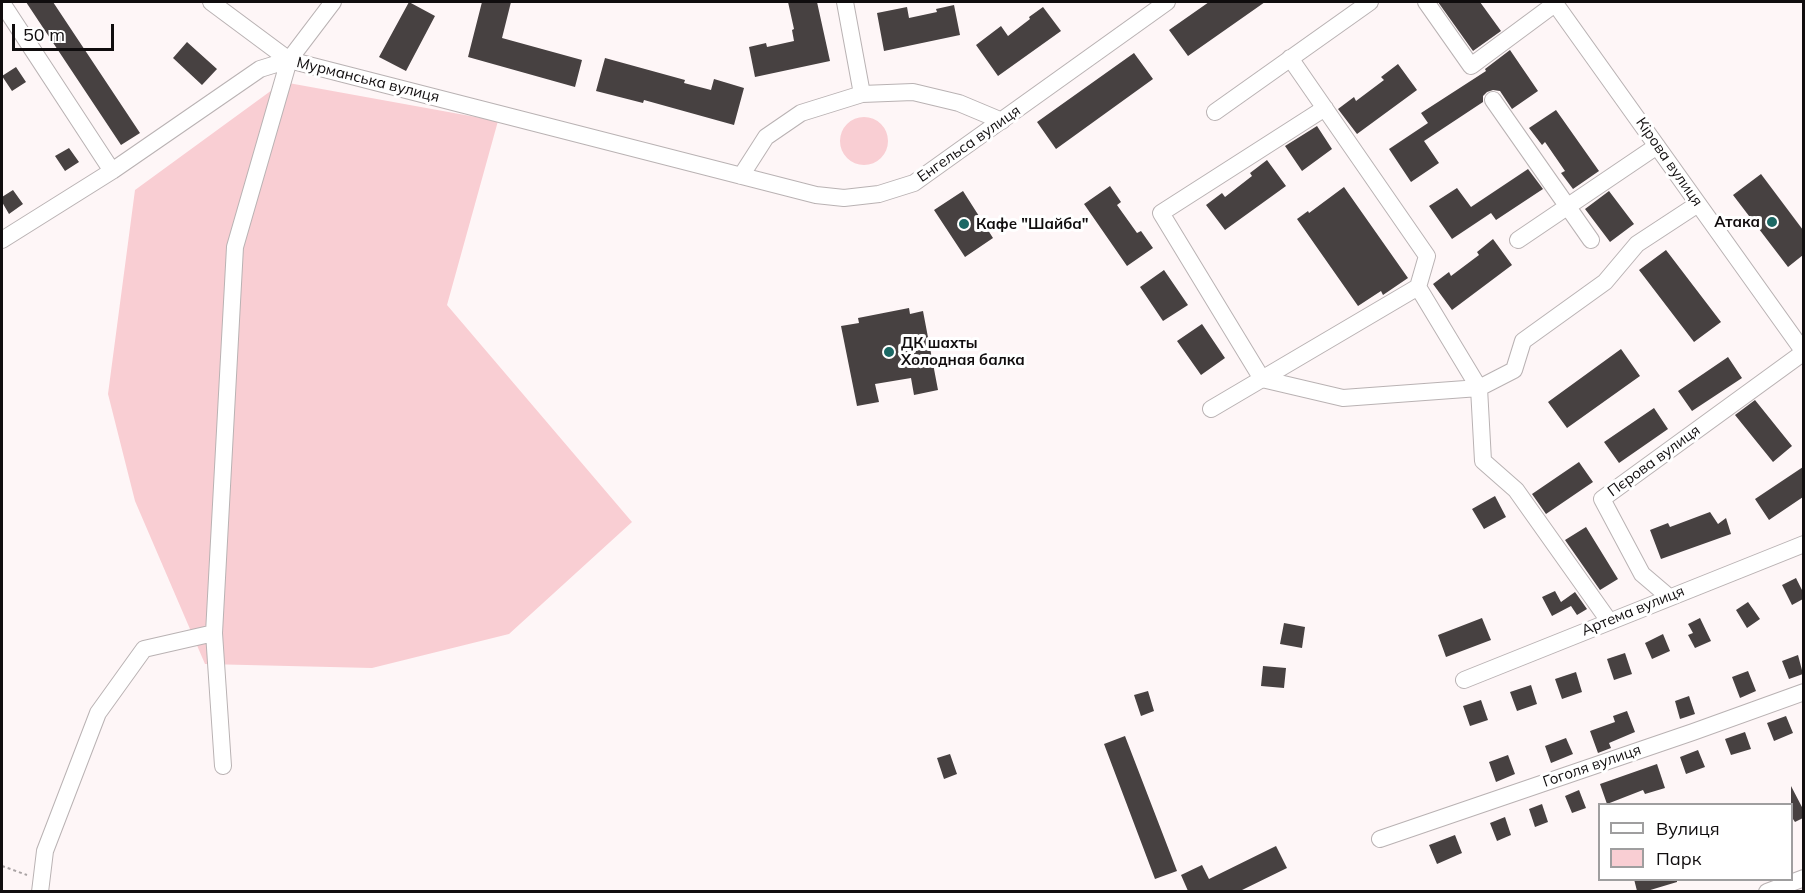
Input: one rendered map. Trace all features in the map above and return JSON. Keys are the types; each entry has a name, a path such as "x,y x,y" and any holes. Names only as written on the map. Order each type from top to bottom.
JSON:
{"street":[{"path":"211,2 289,60"},
{"path":"223,766 214,633 235,247 289,60 333,2"},
{"path":"845,2 862,94"},
{"name":"Енгельса вулиця","path":"741,176 816,195 844,198 879,194 914,183 1167,2"},
{"path":"1215,112 1370,2"},
{"path":"1426,2 1471,66 1555,2"},
{"name":"Кірова вулиця","path":"1555,2 1803,352"},
{"path":"2,3 112,171"},
{"path":"1211,409 1418,287 1427,256 1290,58"},
{"name":"Мурманська вулиця","path":"2,239 112,171 260,69 289,60 741,176"},
{"path":"741,176 766,138 801,114 862,94 913,92 959,103 1002,121"},
{"path":"1493,100 1591,240"},
{"path":"1324,108 1161,213 1262,380 1343,398 1479,388 1514,370 1523,341 1605,282 1637,244 1698,204"},
{"path":"1518,240 1658,146"},
{"path":"1418,287 1479,388 1483,461 1516,490 1609,621"},
{"name":"Пєрова вулиця","path":"1669,597 1642,574 1602,499 1803,352"},
{"name":"Артема вулиця","path":"1464,680 1803,544"},
{"path":"39,891 45,852 98,713 144,649 214,633"},
{"name":"Гоголя вулиця","path":"1380,839 1682,736 1803,692"},
{"path":"1767,891 1803,878"}],"path":[{"path":"2,866 27,875"}],"green space":[{"path":"283,82 498,121 447,305 632,522 509,634 372,668 205,664 135,501 108,394 135,190"},
{"path":"864,117 881,124 888,141 881,158 864,165 847,158 840,141 847,124"}],"building":[{"path":"26,2 53,2 140,133 121,145"},
{"path":"409,2 435,16 406,71 379,57"},
{"path":"482,2 511,2 502,38 582,60 575,87 468,57"},
{"path":"788,2 817,2 830,61 755,77 749,47 766,43 767,47 794,41 792,30 794,29"},
{"path":"1209,2 1265,2 1188,56 1169,30"},
{"path":"1438,2 1480,2 1501,31 1473,51"},
{"path":"954,5 960,35 884,51 877,13 907,7 909,18 937,12 936,9"},
{"path":"1043,7 1061,31 998,76 976,45 1001,26 1008,36"},
{"path":"187,42 217,69 202,85 173,58"},
{"path":"1510,50 1538,91 1512,109 1500,91 1487,92 1483,96 1483,102 1424,141 1439,163 1411,182 1389,149 1428,123 1421,113 1486,71 1485,69"},
{"path":"1134,53 1153,79 1056,149 1037,122"},
{"path":"605,58 685,80 684,83 711,90 714,79 744,88 734,125 644,100 643,103 596,91"},
{"path":"1398,64 1417,90 1357,134 1338,109 1354,97 1356,101 1384,80 1381,77"},
{"path":"16,67 26,82 12,91 2,76"},
{"path":"1556,110 1599,171 1573,189 1561,173 1565,171 1545,142 1542,145 1529,128"},
{"path":"1317,126 1332,149 1302,171 1285,146"},
{"path":"69,148 79,162 65,171 55,156"},
{"path":"1267,160 1286,186 1225,230 1206,205 1222,193 1225,197 1252,176 1250,173"},
{"path":"1528,169 1543,189 1496,220 1491,213 1452,239 1429,206 1457,188 1471,207"},
{"path":"1761,174 1803,230 1803,255 1788,267 1733,195"},
{"path":"1110,186 1121,202 1117,205 1137,233 1141,231 1153,248 1127,266 1084,204"},
{"path":"1344,187 1408,278 1383,295 1381,291 1358,306 1297,219"},
{"path":"13,190 23,204 9,214 2,202 2,197"},
{"name":"Кафе \"Шайба\"","path":"963,191 993,238 965,257 934,210"},
{"path":"1609,191 1634,224 1610,242 1585,209"},
{"path":"1493,239 1512,265 1452,310 1433,284 1449,272 1451,276 1479,255 1477,252"},
{"path":"1666,250 1721,322 1694,342 1639,270"},
{"path":"1164,270 1188,305 1163,321 1140,287"},
{"name":"ДК шахты Холодная балка","path":"909,308 910,314 923,311 938,390 914,395 911,378 875,384 879,402 857,406 841,326 859,323 858,318"},
{"path":"1202,324 1225,358 1201,375 1177,341"},
{"path":"1621,349 1640,376 1567,428 1548,402"},
{"path":"1728,357 1742,378 1692,411 1678,391"},
{"path":"1755,400 1792,446 1773,462 1735,415"},
{"path":"1654,408 1668,429 1619,463 1604,442"},
{"path":"1579,462 1593,482 1546,514 1532,494"},
{"path":"1803,467 1803,497 1769,520 1755,499"},
{"path":"1495,496 1506,517 1484,529 1472,509"},
{"path":"1710,512 1718,524 1726,518 1731,534 1661,559 1650,530 1668,523 1670,527"},
{"path":"1586,527 1618,579 1600,590 1565,540"},
{"path":"1796,578 1803,592 1803,599 1792,605 1782,585"},
{"path":"1555,591 1561,602 1575,592 1587,609 1577,615 1571,606 1552,616 1542,597"},
{"path":"1748,602 1760,619 1747,628 1736,610"},
{"path":"1482,618 1491,640 1446,657 1438,635"},
{"path":"1700,618 1711,641 1695,648 1688,635 1693,633 1688,624"},
{"path":"1284,623 1305,627 1302,648 1280,644"},
{"path":"1663,634 1670,651 1652,659 1645,643"},
{"path":"1625,653 1632,674 1614,680 1607,659"},
{"path":"1798,655 1803,674 1789,679 1782,661"},
{"path":"1263,666 1286,668 1284,688 1261,686"},
{"path":"1748,671 1756,691 1740,698 1732,677"},
{"path":"1576,672 1582,692 1562,699 1555,679"},
{"path":"1531,685 1537,704 1517,711 1510,692"},
{"path":"1148,691 1154,711 1141,716 1134,695"},
{"path":"1689,696 1695,714 1680,719 1675,701"},
{"path":"1481,700 1488,720 1470,726 1463,706"},
{"path":"1627,711 1635,732 1609,743 1611,748 1598,753 1590,731 1615,722 1613,716"},
{"path":"1786,716 1793,733 1774,741 1767,723"},
{"path":"1745,732 1751,749 1731,755 1725,739"},
{"path":"1125,736 1177,871 1155,879 1104,744"},
{"path":"1566,738 1573,754 1551,763 1545,746"},
{"path":"1698,750 1705,767 1686,774 1680,757"},
{"path":"950,754 957,774 944,779 937,758"},
{"path":"1508,755 1515,774 1496,782 1489,762"},
{"path":"1657,764 1665,788 1645,794 1643,790 1607,803 1600,784"},
{"path":"1791,786 1803,809 1803,818 1795,822 1793,803 1791,803"},
{"path":"1579,790 1586,808 1572,813 1565,796"},
{"path":"1542,804 1548,822 1535,827 1529,809"},
{"path":"1505,817 1511,835 1497,841 1490,823"},
{"path":"1455,835 1462,853 1437,864 1429,845"},
{"path":"1276,846 1287,868 1240,891 1188,891 1181,875 1202,865 1209,879"},
{"path":"1634,881 1677,881 1647,891 1637,891"}],"place":[{"name":"Атака","path":"1772,222"},
{"name":"Кафе \"Шайба\"","path":"964,224"},
{"name":"ДК шахты Холодная балка","path":"889,352"}]}
